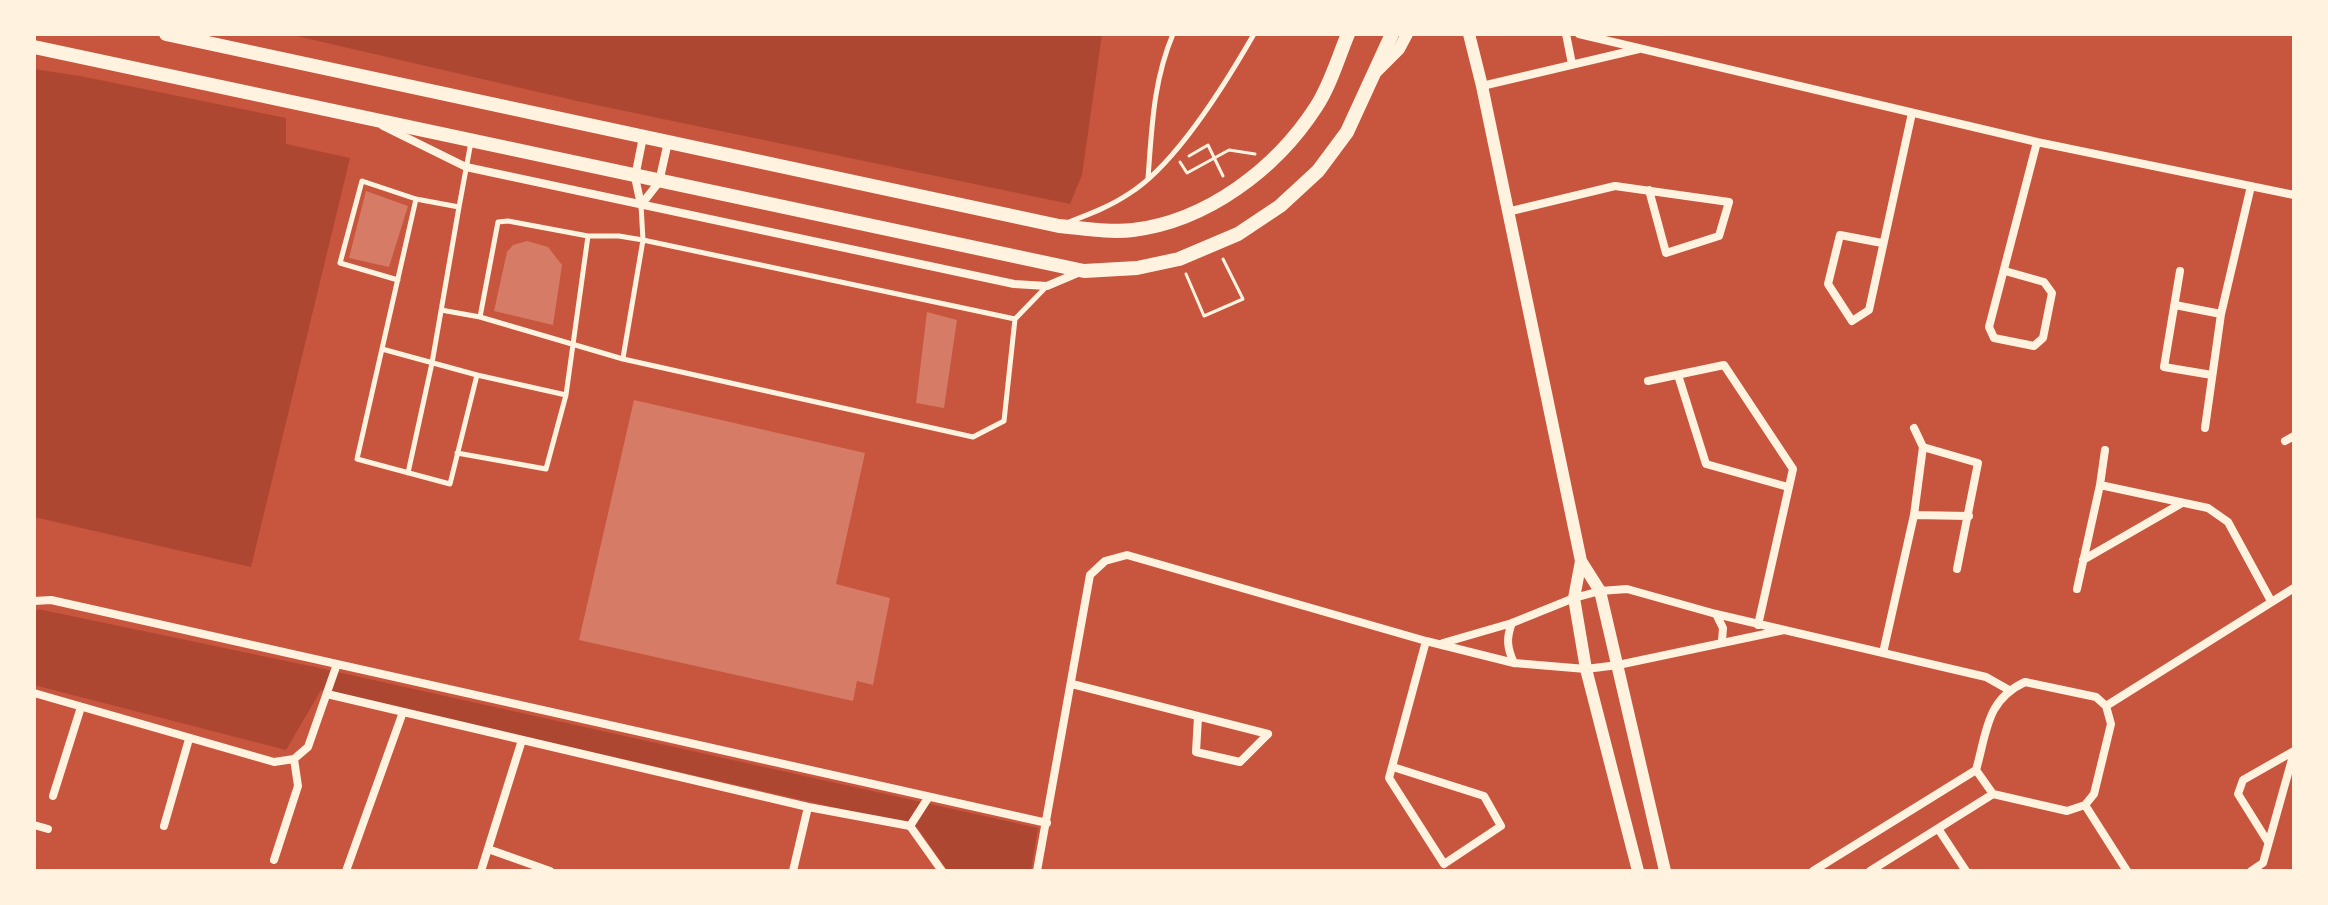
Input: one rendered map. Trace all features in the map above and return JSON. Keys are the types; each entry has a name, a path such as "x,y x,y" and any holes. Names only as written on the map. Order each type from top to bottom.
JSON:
{"main road":[{"path":"166,34 1059,226 1131,231 1170,222 1224,198 1261,170 1290,143 1318,104 1348,34"},
{"path":"34,47 1084,271 1137,268 1179,259 1238,234 1280,206 1318,171 1347,132 1392,34"},
{"path":"1374,75 1399,49 1407,34"},
{"path":"1469,34 1581,561 1600,591 1665,871"},
{"path":"1581,561 1574,598 1586,669 1638,871"}],"street":[{"path":"1566,34 1572,64"},
{"path":"1579,34 2037,142 2294,195"},
{"path":"1482,86 1643,48"},
{"path":"1882,243 1840,235 1828,284 1852,321 1869,310 1912,113"},
{"path":"371,120 466,167 1014,284 1047,286 1084,271"},
{"path":"641,205 635,177 643,137"},
{"path":"641,205 659,182 668,142"},
{"path":"2005,271 2044,282 2052,293 2043,338 2034,346 1994,338 1989,327 2037,142"},
{"path":"1507,212 1615,186 1649,190 1729,202 1719,236 1666,253 1649,190"},
{"path":"2205,428 2221,314 2251,186"},
{"path":"2180,271 2164,367 2212,375"},
{"path":"2175,305 2221,314"},
{"path":"1648,381 1724,365 1793,469 1756,634"},
{"path":"1678,375 1706,464 1788,487"},
{"path":"1883,653 1914,515 1923,447 1914,428"},
{"path":"2285,441 2294,436"},
{"path":"1923,447 1978,463 1957,569"},
{"path":"2077,589 2105,450"},
{"path":"2100,485 2208,508 2228,522 2271,601"},
{"path":"2083,560 2182,503"},
{"path":"1914,515 1969,516"},
{"path":"1037,871 1090,575 1105,561 1127,555 1426,641 1514,663 1586,669 1784,630"},
{"path":"2106,706 2294,588"},
{"path":"1442,643 1512,623 1574,598 1600,591 1627,589 1716,614 1986,677 2009,690"},
{"path":"34,601 51,600 1047,823"},
{"path":"1716,614 1723,628 1722,641"},
{"path":"1512,623 1507,649 1514,663"},
{"path":"1393,767 1484,796 1501,826 1444,864 1389,778 1426,641"},
{"path":"34,693 274,762 294,759 308,747 337,664"},
{"path":"1813,871 1976,770 1995,704 2009,690 2025,682 2096,697 2106,706 2111,724 2094,794 2085,805 2067,811 1993,794 1976,770"},
{"path":"1072,684 1268,734 1240,762 1196,752 1198,717"},
{"path":"327,694 808,807 910,826 942,871"},
{"path":"53,796 81,707"},
{"path":"346,871 403,712"},
{"path":"164,826 189,739"},
{"path":"481,871 522,740"},
{"path":"2268,842 2238,794 2243,780 2294,751"},
{"path":"2251,871 2263,863 2294,751"},
{"path":"274,860 298,786 294,759"},
{"path":"1870,871 1993,794"},
{"path":"910,826 928,798"},
{"path":"2085,805 2127,871"},
{"path":"793,871 808,807"},
{"path":"34,825 48,829"},
{"path":"1939,830 1966,871"},
{"path":"488,849 550,871"}],"lane":[{"path":"1148,178 1155,86 1173,34"},
{"path":"1059,226 1100,210 1132,192 1148,178 1222,89 1254,34"},
{"path":"408,473 432,363 471,142"},
{"path":"398,280 340,263 362,181 416,199 459,207"},
{"path":"416,199 357,459 450,484 477,375"},
{"path":"623,359 643,240 641,205"},
{"path":"480,317 498,222 588,236 643,240 1015,319"},
{"path":"457,453 546,469 566,395 588,236"},
{"path":"441,310 480,317 623,359 973,437 1004,421 1015,319 1047,286"},
{"path":"382,349 566,395"}],"path":[{"path":"1208,145 1180,161 1187,173 1229,150"},
{"path":"1179,259 1204,316 1243,299"}],"shaded area":[{"path":"288,34 1102,34 1082,175 1070,204 577,101"},
{"path":"34,69 286,118 286,144 350,158 251,567 34,517"},
{"path":"38,609 315,667 1038,828 1031,871 948,871 916,826 321,690 286,750 34,685 34,614"}],"building":[{"path":"366,191 408,206 389,267 349,258"},
{"path":"527,241 548,247 562,265 553,325 494,311 507,252 513,245"},
{"path":"927,312 957,320 944,408 916,403"},
{"path":"634,400 865,453 836,584 890,598 873,685 857,681 853,701 579,640"}]}
